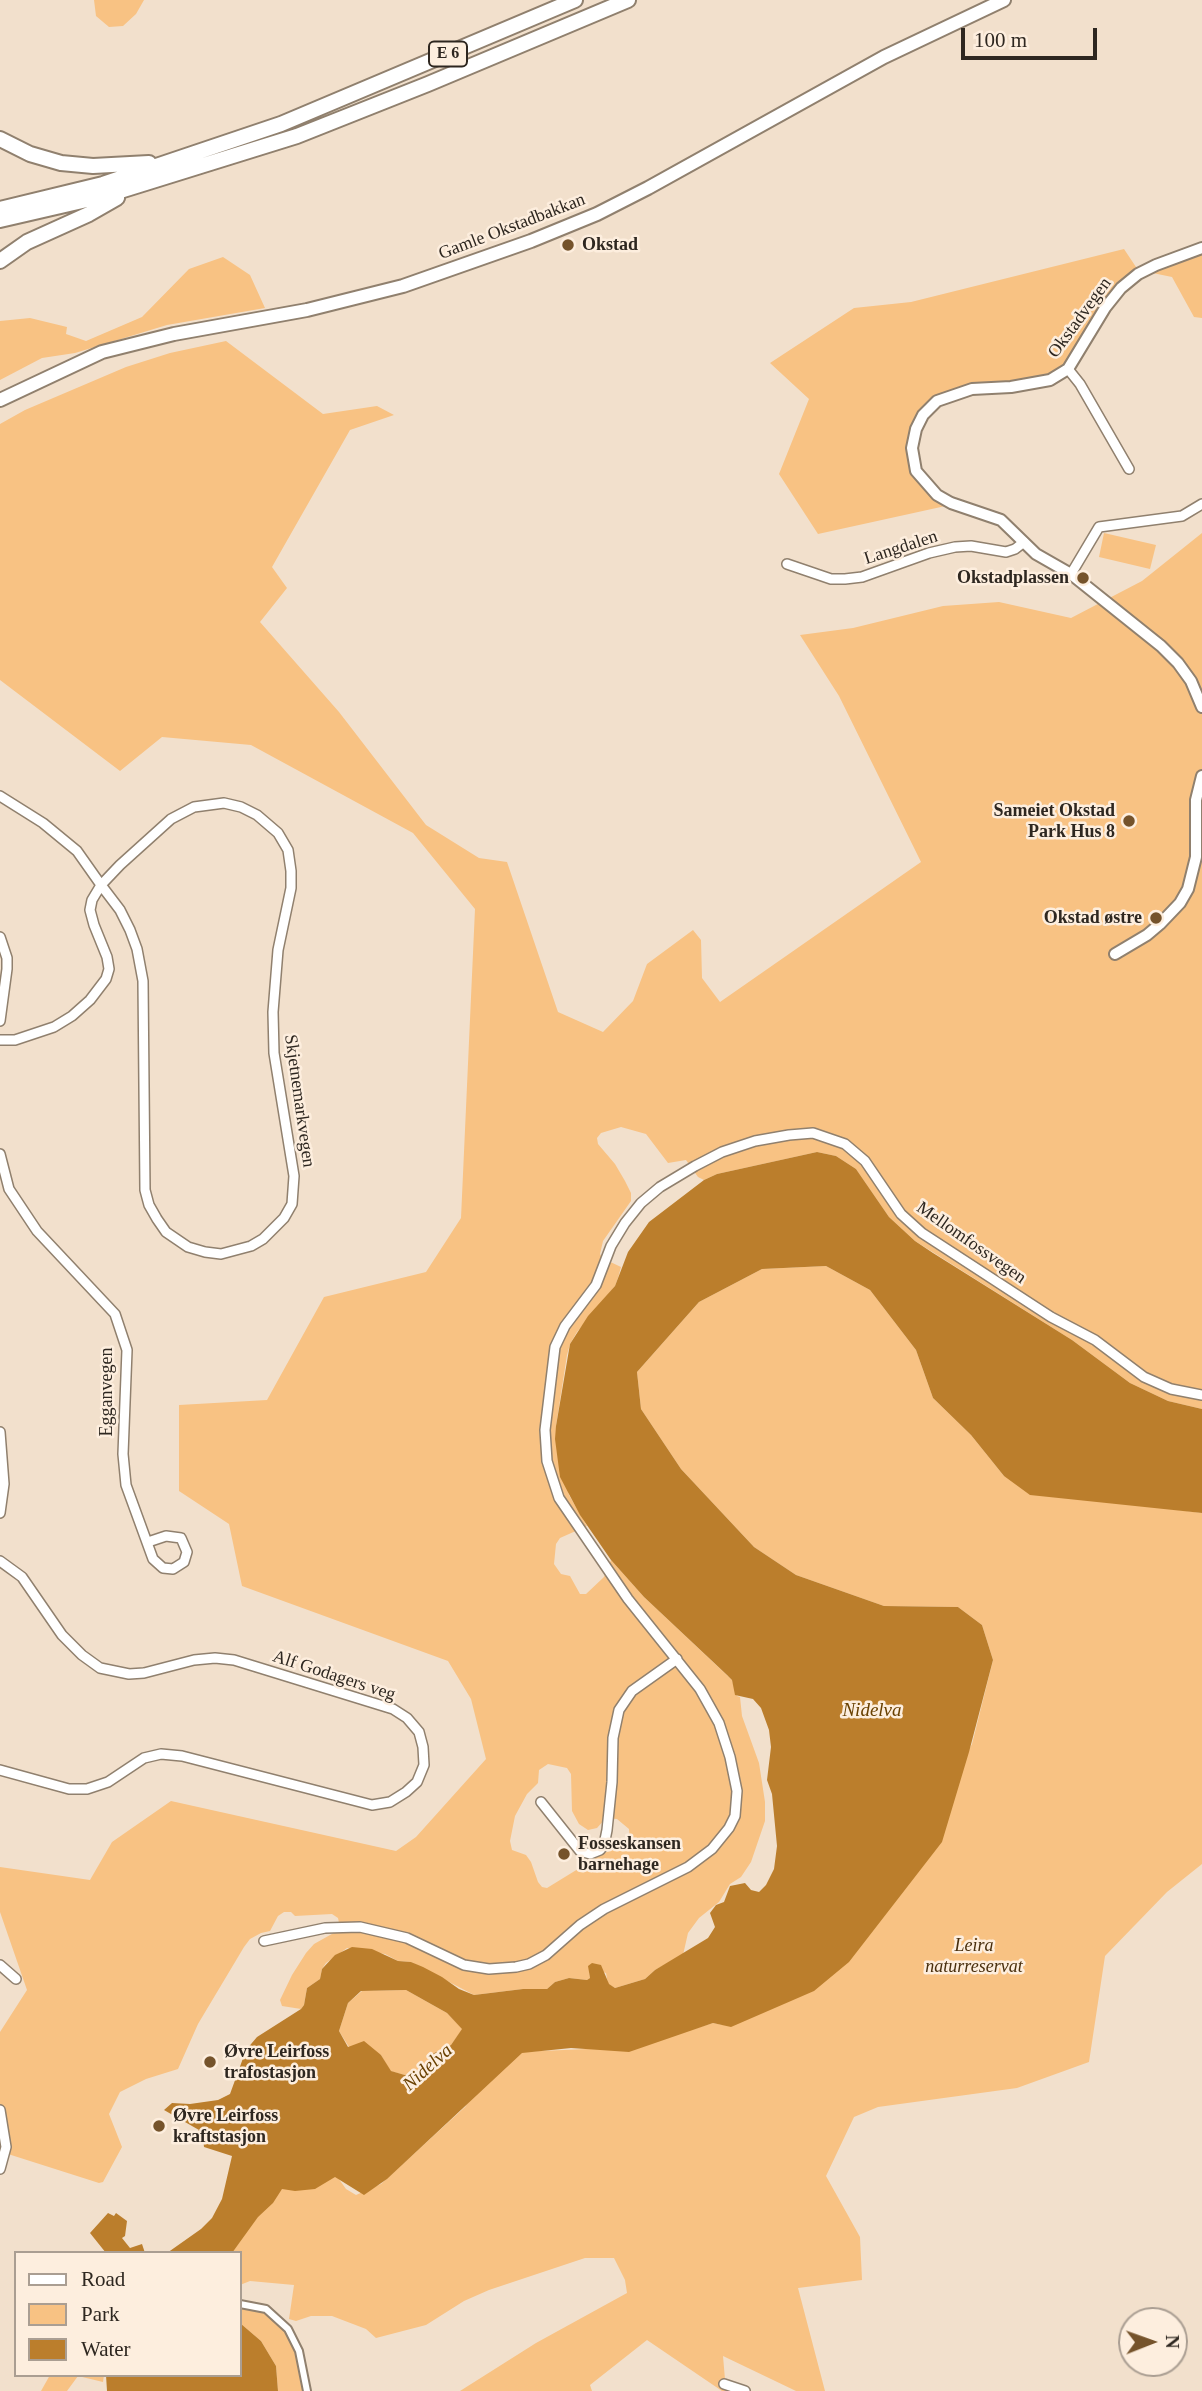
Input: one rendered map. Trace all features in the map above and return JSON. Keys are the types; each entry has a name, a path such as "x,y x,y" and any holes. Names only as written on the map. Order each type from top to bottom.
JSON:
{"highway":[{"name":"E 6","path":"0,209 103,184 312,112 575,0"},
{"name":"E 6","path":"0,220 133,187 255,150 330,123 628,0"},
{"name":"E 6","path":"0,139 30,154 77,165 164,163"},
{"name":"E 6","path":"0,261 27,242 89,214 133,187"}],"main road":[{"name":"Gamle Okstadbakkan","path":"0,400 102,352 174,334 307,310 403,286 483,260 555,232 648,188 884,57 1004,0"}],"street":[{"name":"Okstadvegen","path":"1202,248 1156,265 1138,274 1121,288 1105,308 1068,369 1050,380 1011,387 972,389 937,401 923,415 916,429 913,458 916,471 937,495 951,503 1001,520 1036,554 1071,574 1161,646 1191,681 1202,708"},
{"path":"1068,369 1080,384 1129,469"},
{"path":"1071,574 1099,527 1182,516 1202,504"},
{"name":"Langdalen","path":"787,564 831,579 845,579 862,577 929,553 955,547 971,546 1006,552 1024,542"},
{"path":"1115,954 1160,924 1180,903 1188,888 1196,857 1196,800 1202,776"},
{"name":"Skjetnemarkvegen","path":"0,796 64,838 77,851 120,910 137,949 143,981 143,1156 145,1190 149,1205 166,1232 188,1247 221,1254 251,1246 275,1229 292,1204 293,1164 274,1053 273,1012 278,950 291,888 288,850 278,833 257,815 224,803 202,805 171,819 120,864 102,885"},
{"path":"0,1040 15,1040 54,1027 90,1000 106,979 109,969 107,957 90,909 92,900 102,885"},
{"path":"0,937 5,948 7,968 0,1021"},
{"name":"Mellomfossvegen","path":"264,1941 326,1928 360,1927 394,1934 464,1965 489,1969 529,1964 547,1955 580,1925 604,1909 688,1867 712,1849 729,1828 735,1816 737,1791 719,1723 700,1689 628,1599 559,1498 547,1461 545,1430 555,1347 565,1325 596,1285 611,1246 625,1223 641,1203 660,1187 722,1152 755,1142 813,1133 845,1144 865,1161 901,1214 922,1233 1051,1317 1094,1340 1144,1377 1171,1389 1202,1395"},
{"name":"Egganvegen","path":"0,1154 9,1189 37,1231 116,1314 127,1350 123,1454 126,1485 153,1559 163,1569 173,1569 184,1562 187,1552 181,1538 166,1536 148,1542"},
{"path":"0,1432 4,1484 0,1513"},
{"name":"Alf Godagers veg","path":"0,1560 22,1577 62,1635 82,1656 100,1668 129,1674 144,1673 194,1660 234,1660 393,1709 407,1718 419,1732 424,1747 424,1765 417,1782 406,1792 390,1802 372,1805 182,1756 161,1754 144,1758 108,1783 87,1789 69,1789 0,1770"},
{"path":"541,1802 580,1851 590,1854 600,1850 604,1845 607,1830 613,1738 619,1710 632,1691 677,1659"},
{"path":"0,1965 16,1979"},
{"path":"0,2110 6,2147 0,2169"},
{"path":"242,2304 266,2309 288,2329 299,2351 307,2391"},
{"path":"724,2384 746,2391"}],"green space":[{"path":"94,0 144,0 136,14 123,26 109,27 96,16"},
{"path":"1124,249 1138,270 1100,315 1072,367 1041,381 939,397 911,447 919,473 950,505 818,534 779,474 809,399 770,363 854,308 911,302"},
{"path":"1202,251 1202,318 1194,317 1172,277 1138,270"},
{"path":"223,257 250,275 265,308 167,325 75,353 42,358 0,380 0,321 30,318 67,327 66,334 86,341 142,317 189,269"},
{"path":"226,341 323,414 377,406 394,415 350,430 272,567 287,588 260,622 339,712 426,825 479,858 507,862 558,1012 603,1032 633,1001 647,964 693,930 701,940 702,978 720,1002 921,862 839,696 800,635 853,628 943,606 999,602 1071,618 1142,581 1202,533 1202,1409 1168,1401 1130,1383 1072,1340 915,1241 889,1217 856,1169 836,1156 817,1152 717,1174 704,1180 698,1177 686,1160 668,1163 646,1134 621,1127 601,1133 597,1138 598,1144 625,1181 631,1193 631,1201 603,1241 600,1254 602,1258 621,1267 615,1286 577,1332 567,1355 556,1426 569,1495 587,1526 560,1538 556,1544 554,1564 561,1574 570,1576 580,1594 586,1594 604,1577 611,1560 644,1597 732,1680 737,1696 740,1697 742,1716 759,1763 765,1802 765,1821 751,1862 741,1877 730,1884 719,1902 699,1918 688,1933 683,1955 655,1970 645,1979 615,1988 608,1984 606,1973 589,1969 590,1978 587,1980 569,1978 555,1982 547,1989 474,1995 411,1962 398,1961 385,1954 347,1948 326,1963 320,1979 307,1988 301,2009 282,2006 280,2000 306,1953 314,1944 339,1930 338,1918 332,1914 295,1916 291,1912 284,1912 278,1916 270,1931 250,1939 244,1947 198,2024 178,2069 146,2079 120,2092 109,2114 122,2147 103,2182 99,2183 8,2154 0,2167 0,2032 27,1990 0,1912 0,1867 90,1880 112,1842 171,1801 396,1851 416,1837 486,1759 471,1699 448,1661 242,1586 229,1524 179,1491 179,1405 267,1400 324,1297 426,1272 461,1218 475,909 413,833 251,745 162,737 120,771 0,680 0,424 25,410 126,367 170,353","holes":["548,1764 567,1768 571,1774 572,1811 579,1824 588,1830 597,1828 606,1818 617,1819 629,1829 630,1839 628,1844 604,1853 547,1888 538,1882 526,1855 512,1850 510,1841 515,1816 527,1794 538,1783 539,1770"]},
{"path":"1104,533 1156,545 1150,569 1099,557"},
{"name":"Leira naturreservat","path":"826,1266 870,1290 916,1350 933,1398 971,1435 1004,1476 1155,1507 1202,1513 1202,1864 1167,1892 1105,1956 1089,2062 1017,2088 878,2107 854,2117 826,2176 860,2237 862,2280 798,2288 825,2391 796,2391 723,2356 726,2391 722,2391 647,2340 590,2385 592,2391 460,2391 536,2343 627,2293 625,2280 614,2258 585,2258 489,2290 464,2301 426,2325 376,2338 366,2329 332,2316 311,2316 296,2321 289,2319 294,2285 250,2281 242,2284 242,2251 231,2251 239,2243 243,2226 277,2186 336,2175 346,2189 356,2195 381,2184 465,2107 516,2052 587,2049 687,2031 713,2023 723,2025 964,1759 972,1744 993,1660 982,1625 958,1607 884,1606 796,1575 754,1547 681,1469 641,1409 637,1372 699,1302 762,1269"},
{"path":"406,1990 447,2013 463,2029 451,2045 430,2055 432,2064 415,2078 390,2071 381,2055 349,2047 339,2031 348,2003 362,1991"},
{"path":"242,2307 263,2311 285,2329 296,2348 304,2391 278,2391 276,2366 261,2341 242,2325"},
{"path":"49,2377 77,2377 67,2391 41,2391"},
{"path":"82,2377 104,2377 103,2382"}],"water":[{"name":"Nidelva","path":"817,1152 836,1156 856,1169 889,1217 915,1241 1072,1340 1130,1383 1168,1401 1202,1409 1202,1513 1030,1495 1004,1476 971,1435 933,1398 916,1350 870,1290 826,1266 762,1269 699,1302 637,1372 641,1409 681,1469 754,1547 796,1575 884,1606 958,1607 982,1625 993,1660 942,1842 849,1962 814,1991 731,2027 713,2023 629,2052 571,2048 522,2053 387,2179 364,2195 335,2177 315,2189 282,2189 233,2251 170,2251 212,2218 222,2199 232,2156 204,2147 203,2138 197,2133 199,2130 164,2110 172,2103 190,2104 218,2100 230,2094 246,2050 257,2037 301,2009 307,1988 320,1979 322,1969 335,1955 352,1947 372,1949 398,1961 423,1967 474,1995 547,1989 555,1982 569,1978 587,1980 590,1978 588,1966 592,1963 601,1965 609,1984 615,1988 645,1979 708,1938 715,1927 710,1913 716,1905 724,1902 730,1886 745,1883 751,1890 759,1892 774,1869 777,1846 772,1794 767,1780 771,1747 769,1730 761,1708 753,1699 735,1695 732,1680 644,1597 611,1560 580,1515 560,1477 555,1439 570,1344 588,1316 615,1286 628,1252 649,1222 704,1180 717,1174","holes":["406,1990 447,2013 462,2029 451,2045 430,2055 432,2064 415,2078 391,2071 381,2055 364,2041 348,2047 339,2031 348,2003 361,1991"]},
{"path":"108,2213 114,2216 116,2213 127,2221 125,2236 122,2238 130,2248 142,2244 144,2251 104,2251 90,2233"},
{"path":"242,2325 261,2341 276,2366 278,2391 107,2391 106,2377 242,2377"}],"place":[{"name":"Okstad","path":"568,245"},
{"name":"Okstadplassen","path":"1083,578"},
{"name":"Sameiet Okstad Park Hus 8","path":"1129,821"},
{"name":"Okstad østre","path":"1156,918"},
{"name":"Fosseskansen barnehage","path":"564,1854"},
{"name":"Øvre Leirfoss trafostasjon","path":"210,2062"},
{"name":"Øvre Leirfoss kraftstasjon","path":"159,2126"}]}
